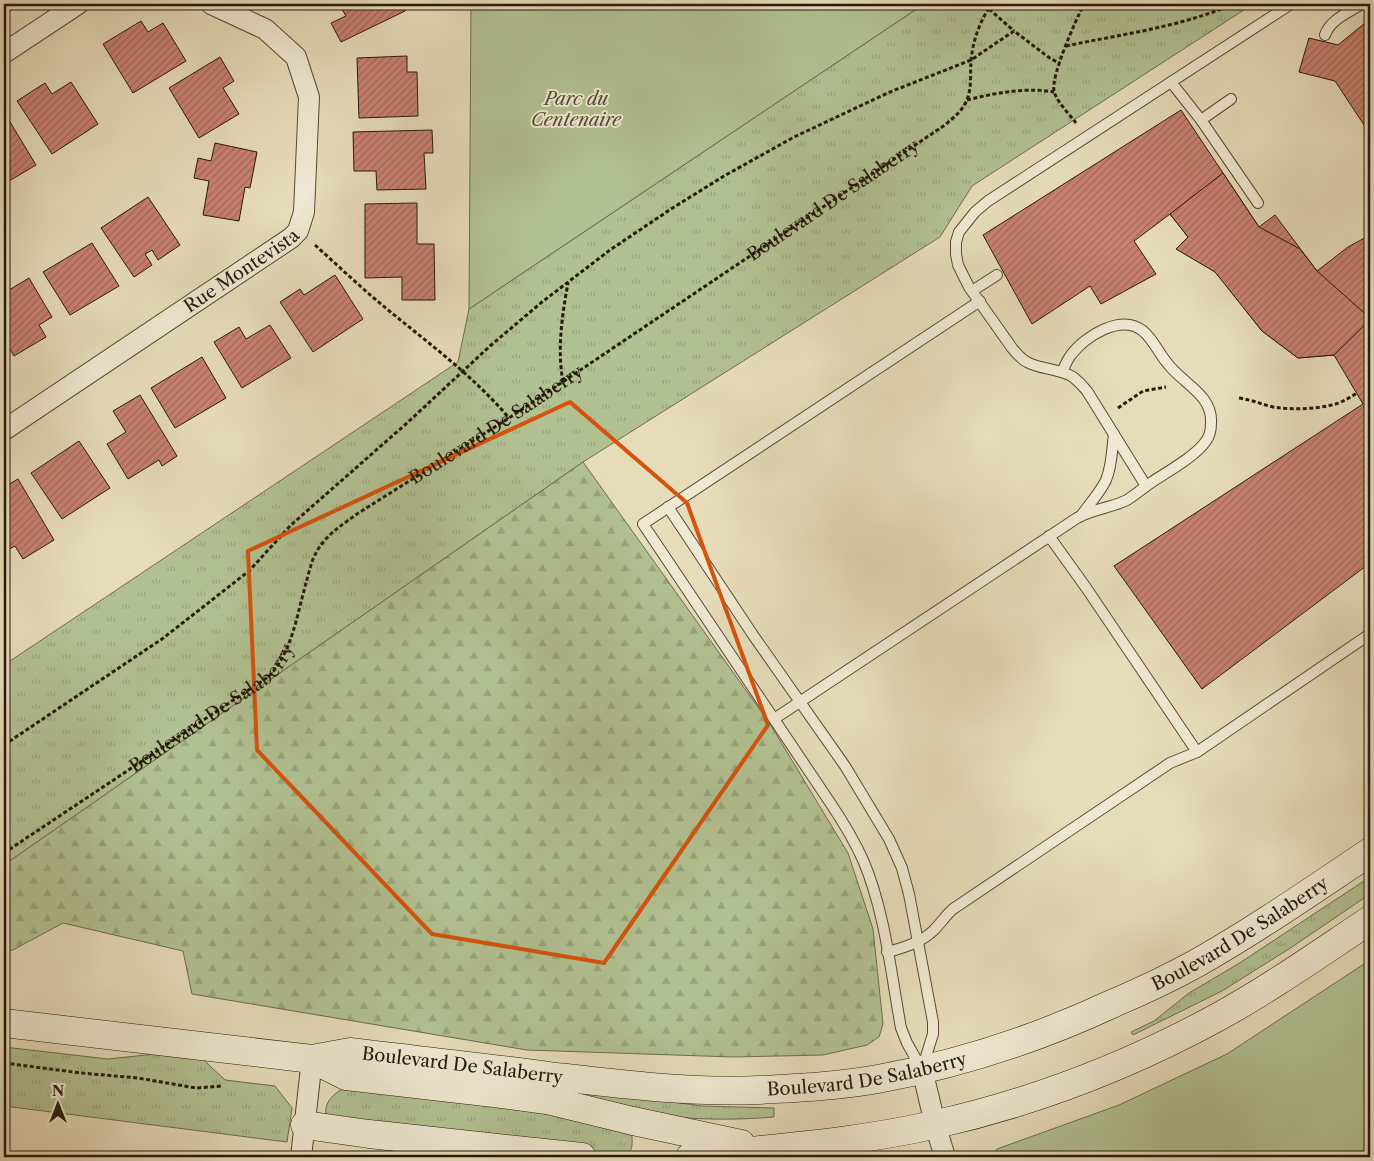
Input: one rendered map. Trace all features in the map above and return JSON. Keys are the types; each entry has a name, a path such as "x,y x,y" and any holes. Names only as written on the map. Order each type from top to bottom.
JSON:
{"street":[{"path":"4,52 78,4"},
{"name":"Rue Montevista","path":"4,430 283,243 298,231 304,212 309,97 296,57 264,29 211,4"},
{"name":"Boulevard De Salaberry","path":"4,1023 312,1059 350,1052 625,1085 758,1090 836,1084 875,1079 922,1069 994,1050 1081,1018 1196,964 1253,930 1370,852"},
{"name":"Boulevard De Salaberry","path":"690,1157 816,1144 881,1135 935,1124 1024,1100 1107,1069 1191,1031 1290,974 1370,920"},
{"path":"301,1157 312,1059"},
{"name":"Boulevard De Salaberry","path":"312,1059 346,1076 547,1100 764,1149"},
{"path":"922,1069 935,1124 946,1157"},
{"path":"305,1125 418,1140 582,1157"}],"lane":[{"path":"1146,486 1081,384 1072,376 1027,363 1019,356 972,291 958,265 956,242 959,232 975,212 988,201 1291,4"},
{"path":"1325,35 1329,26 1362,4"},
{"path":"1172,82 1201,120 1258,203"},
{"path":"1201,120 1231,100"},
{"path":"972,291 997,275"},
{"path":"922,1069 906,1042 901,1028 878,906 864,862 854,841 642,524 980,301"},
{"path":"774,719 1081,516 1126,500 1187,458 1205,443 1209,437 1210,411 1202,396 1168,364 1143,331 1131,325 1112,325 1084,342 1070,356 1062,372"},
{"path":"1081,516 1106,480 1114,434"},
{"path":"668,507 864,796 897,856 909,894 933,1022 933,1034 922,1069"},
{"path":"1049,536 1197,752"},
{"path":"887,952 918,941 933,931 953,908 1170,763 1197,752 1370,634"}],"path":[{"path":"985,4 1014,31 1051,59 1060,63"},
{"path":"992,4 979,26 971,60 970,90 967,100 1020,90 1054,92"},
{"path":"1080,128 1054,92 1054,80 1084,4"},
{"path":"1066,46 1167,25 1233,4"},
{"path":"4,745 162,639 249,571 292,525 527,314 610,250 724,176 794,137 890,92 971,60 1014,31"},
{"name":"Boulevard De Salaberry","path":"4,853 268,676 278,665 289,645 310,565 316,552 324,541 356,514 510,418 945,125 957,115 967,100"},
{"path":"313,243 376,299 464,371 510,418"},
{"path":"563,382 560,350 562,314 568,282"},
{"path":"1104,418 1143,391 1167,386"},
{"path":"1239,398 1253,400 1274,407 1303,408 1333,405 1357,393"},
{"path":"4,1062 196,1088 222,1086"}],"highlighted area":[{"path":"570,402 687,503 768,725 604,963 432,934 257,750 248,551"}],"green space":[{"name":"Parc du Centenaire","path":"471,4 924,4 469,309"},
{"path":"924,4 1253,4 972,186 940,237 583,462 4,865 4,665 458,362 469,309"},
{"path":"583,462 770,724 848,853 873,929 883,1024 879,1037 867,1045 823,1055 733,1057 527,1050 192,994 183,951 63,923 13,950 4,951 4,865"},
{"path":"1370,877 1370,894 1292,947 1222,991 1133,1035 1131,1032 1154,1021 1189,993 1238,964"},
{"path":"1370,960 1370,1157 992,1157 997,1149 1119,1105 1227,1054"},
{"path":"4,1047 108,1059 193,1050 225,1080 275,1086 292,1108 287,1142 4,1106"},
{"path":"557,1087 703,1106 774,1108 774,1117 718,1119 644,1113 609,1105"},
{"path":"345,1088 548,1110 632,1135 631,1148 625,1154 621,1154 413,1133 326,1115 328,1102 337,1092"}],"building":[{"path":"339,4 401,4 405,11 341,42 331,23 346,16"},
{"path":"1370,19 1370,134 1335,81 1299,72 1309,38 1338,45"},
{"path":"141,21 148,32 163,23 186,61 133,93 103,44"},
{"path":"407,56 407,72 417,72 418,116 359,118 357,58"},
{"path":"220,57 234,81 223,88 239,114 199,138 169,88"},
{"path":"71,82 98,124 52,154 17,101 45,83 52,94"},
{"path":"1181,110 1259,227 1275,215 1317,271 1348,247 1370,235 1370,563 1202,689 1114,566 1363,404 1334,355 1298,358 1262,331 1170,214 1134,241 1156,274 1101,304 1090,286 1032,324 983,235"},
{"path":"4,112 36,165 4,184"},
{"path":"432,130 433,153 424,153 426,189 377,190 376,171 354,171 353,132"},
{"path":"215,143 257,152 250,188 245,187 239,221 203,215 209,181 194,178 198,158 211,161"},
{"path":"1223,173 1259,227 1300,249 1317,271 1370,318 1334,355 1298,358 1262,331 1215,272 1176,249 1188,237 1170,214"},
{"path":"148,197 180,245 158,260 152,250 145,254 152,265 134,277 101,228"},
{"path":"417,203 417,244 434,244 435,300 402,300 402,277 365,278 365,204"},
{"path":"92,243 119,286 70,315 43,272"},
{"path":"335,275 363,319 313,352 280,302 300,289 304,295"},
{"path":"29,278 52,317 39,325 46,337 14,356 4,339 4,293"},
{"path":"270,325 291,358 242,388 214,342 239,327 246,339"},
{"path":"202,357 226,398 175,428 151,388"},
{"path":"140,395 177,456 162,466 159,460 128,479 107,444 126,432 113,411"},
{"path":"79,441 110,488 62,519 31,473"},
{"path":"18,479 54,540 23,559 15,546 4,552 4,487"}]}
